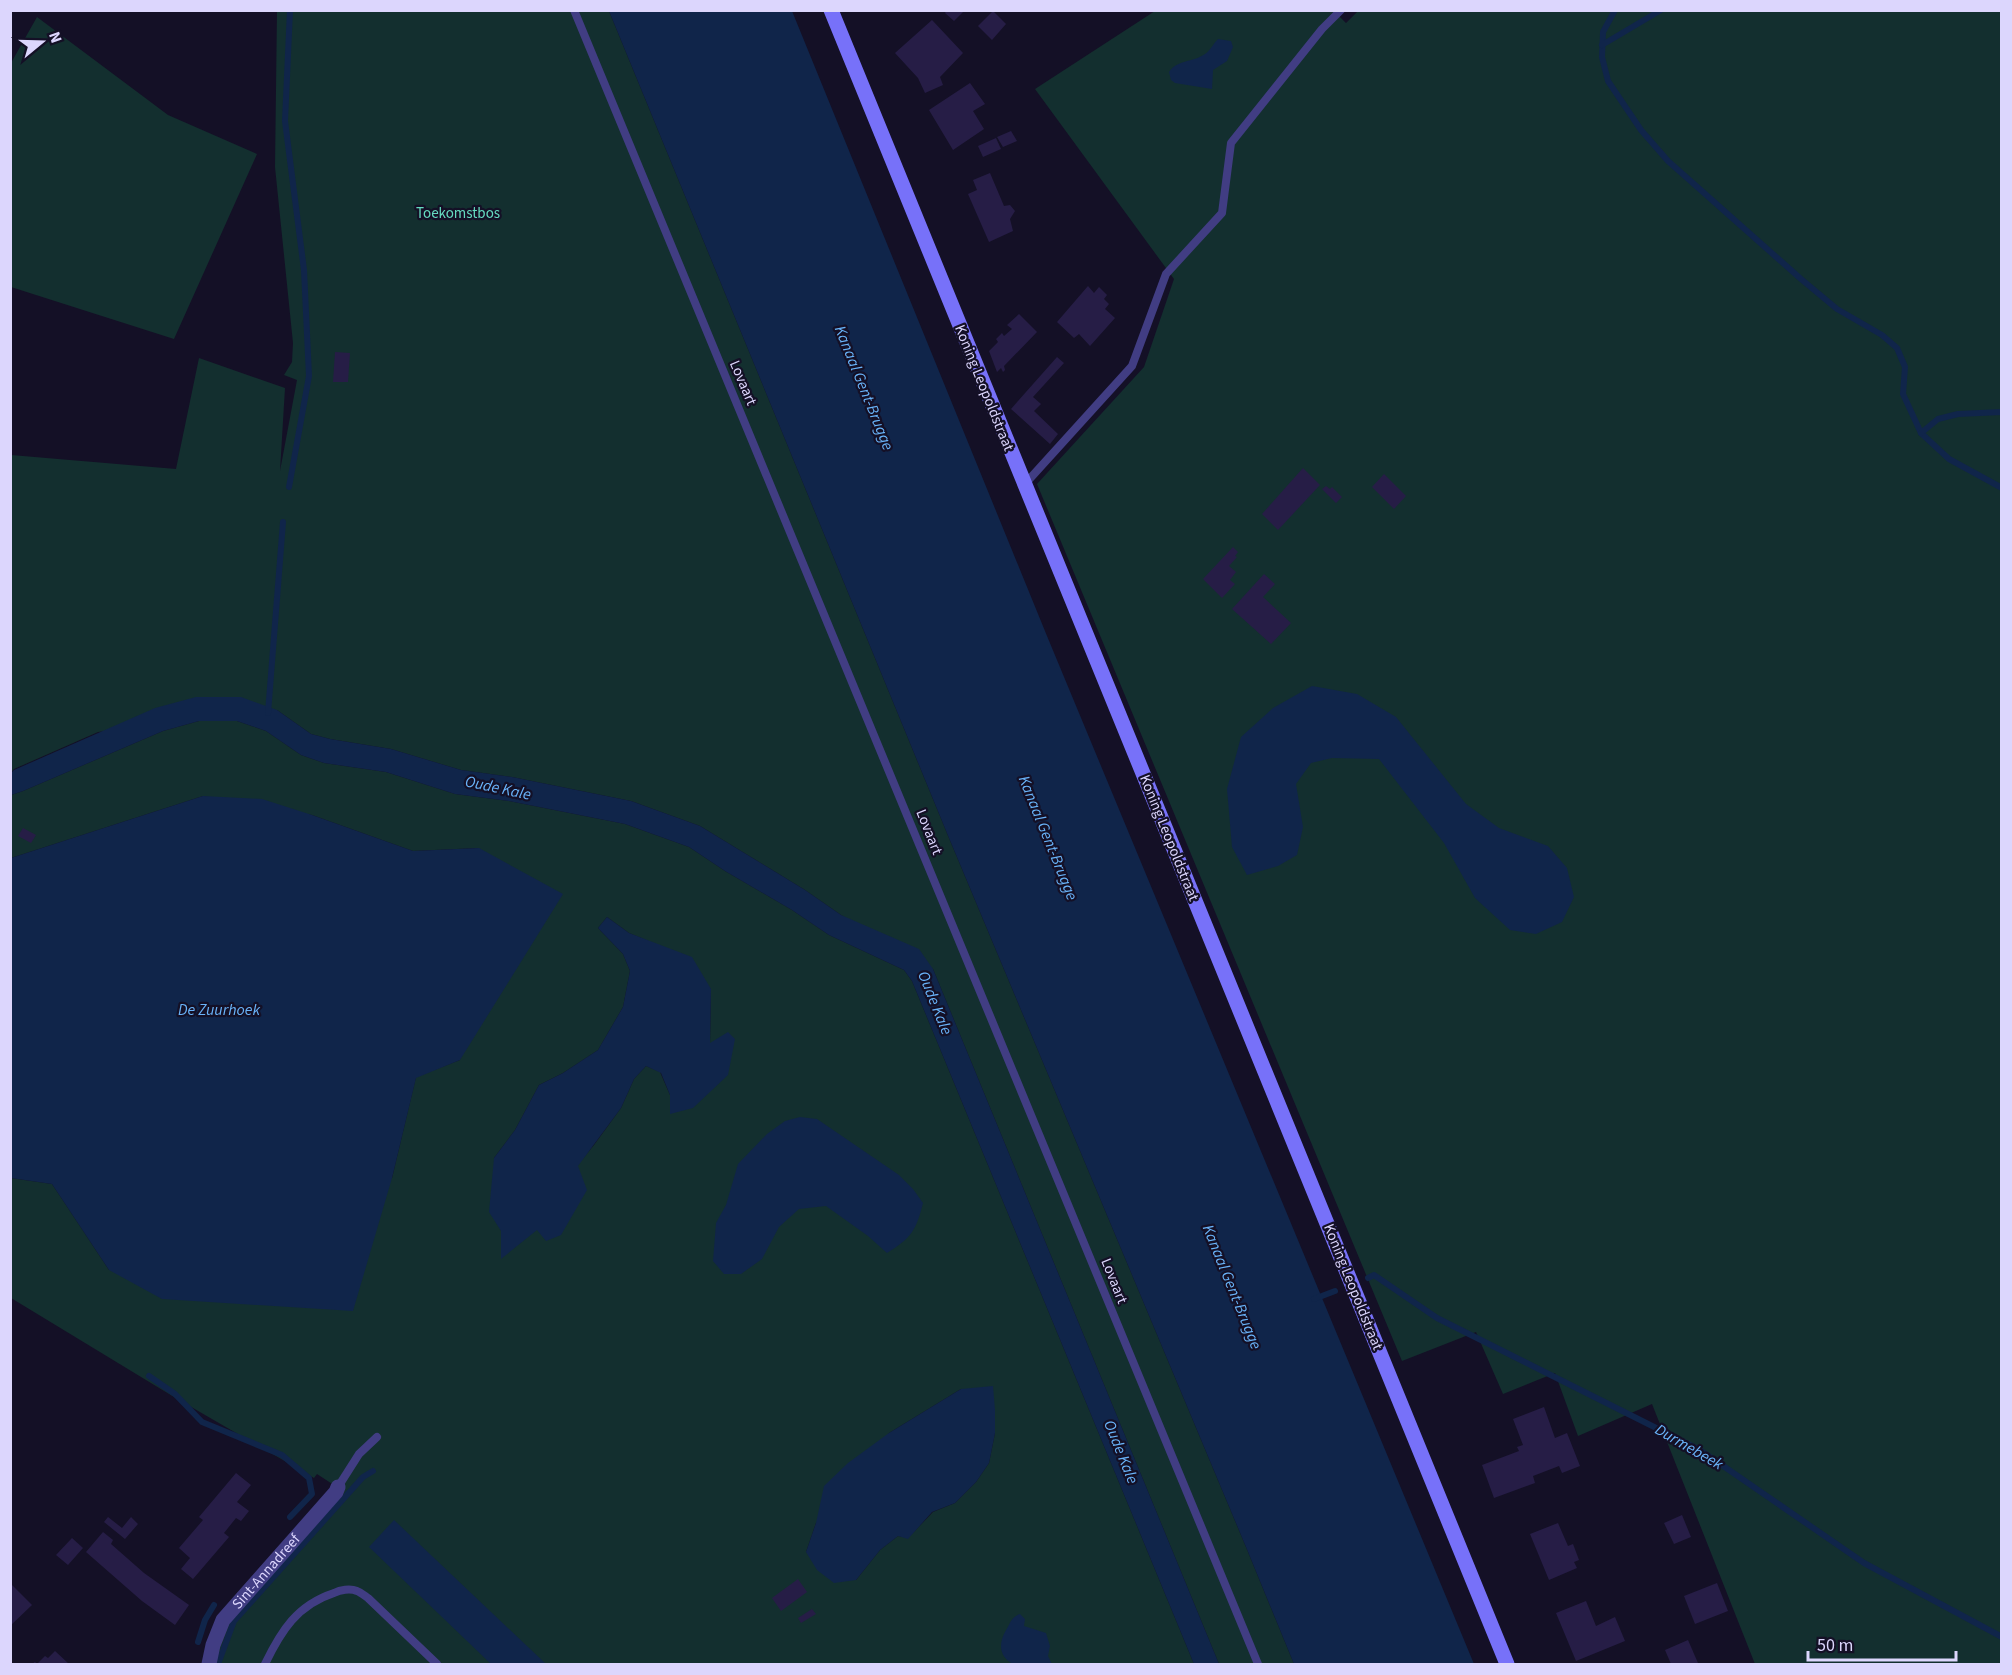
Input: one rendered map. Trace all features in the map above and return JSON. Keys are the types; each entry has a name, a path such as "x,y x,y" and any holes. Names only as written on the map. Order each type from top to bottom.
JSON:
{"street":[{"name":"Koning Leopoldstraat","path":"831,10 1507,1665"},
{"name":"Sint-Annadreef","path":"209,1665 213,1645 223,1620 338,1487"}],"lane":[{"name":"Lovaart","path":"573,10 1258,1665"},
{"path":"1024,485 1132,366 1166,274 1221,213 1231,143 1322,29 1341,10"},
{"path":"338,1487 359,1454 377,1437"},
{"path":"265,1665 275,1644 293,1618 308,1604 333,1593 356,1590 368,1598 437,1665"}],"green space":[{"path":"1359,10 2001,11 2001,1664 1755,1664 1652,1404 1578,1436 1555,1373 1503,1394 1476,1332 1402,1361 1037,484 1144,367 1174,279 1035,89 1155,11 1334,11 1346,23"},
{"name":"Toekomstbos","path":"277,11 609,11 949,838 1294,1664 1219,1664 933,969 841,915 805,890 700,826 631,801 512,777 461,770 391,749 311,734 277,710 98,732 14,769 11,773 11,455 176,469 199,358 285,388 280,471 297,380 284,375 292,362 293,343 275,167"},
{"path":"37,17 168,115 257,154 174,339 11,287 11,63"},
{"path":"199,721 237,721 266,731 301,755 324,763 386,772 455,794 509,801 625,824 689,847 829,935 904,970 912,981 1194,1664 212,1664 227,1621 343,1491 317,1474 314,1478 174,1397 11,1298 11,1178 52,1184 109,1270 392,1178 416,1077 460,1060 479,848 413,851 312,815 203,796 11,858 11,795 163,731","holes":["607,917 629,933 658,945 711,989 710,1044 670,1113 670,1095 660,1072 646,1066 634,1079 621,1108 594,1145 501,1258 501,1231 494,1158 515,1130 539,1085 563,1073 598,1050 623,1007 630,971 623,954 598,928","961,1389 995,1410 995,1433 989,1463 976,1482 955,1503 933,1512 908,1538 898,1536 880,1550 856,1580 806,1552 816,1523 889,1433"]}],"water":[{"name":"Kanaal Gent-Brugge","path":"609,11 792,11 1047,636 1474,1664 1294,1664 949,838"},
{"path":"1218,39 1231,41 1233,47 1227,61 1213,70 1212,89 1175,83 1171,80 1169,72 1173,68 1205,54"},
{"path":"1312,686 1357,694 1396,717 1466,804 1499,828 1548,846 1567,868 1574,897 1562,922 1536,934 1510,930 1475,898 1444,843 1379,759 1332,758 1311,763 1296,784 1303,827 1297,855 1278,866 1247,875 1232,847 1227,789 1241,737 1273,708"},
{"name":"Oude Kale","path":"196,697 241,697 277,710 311,734 391,749 461,770 512,777 631,801 700,826 805,890 841,915 919,949 933,969 1219,1664 1194,1664 912,981 904,970 829,935 689,847 625,824 509,801 455,794 386,772 324,763 301,755 266,731 237,721 199,721 163,731 11,795 11,773 14,770 155,708"},
{"name":"De Zuurhoek","path":"203,796 262,799 413,851 479,848 563,894 460,1060 416,1078 392,1178 353,1311 162,1299 109,1270 52,1184 11,1178 11,858"},
{"path":"607,917 629,933 692,957 711,989 710,1043 728,1032 735,1039 728,1075 693,1108 670,1114 670,1095 661,1073 646,1066 634,1079 621,1108 578,1166 587,1190 561,1235 546,1241 537,1230 501,1259 501,1231 489,1212 494,1158 515,1130 539,1085 563,1073 598,1050 623,1007 630,971 623,954 598,928"},
{"path":"800,1117 817,1119 899,1175 923,1203 918,1221 907,1238 887,1253 868,1236 826,1206 799,1209 779,1227 762,1259 741,1274 724,1274 713,1261 716,1223 726,1205 738,1164 767,1134 785,1121"},
{"path":"993,1386 995,1433 989,1463 976,1482 955,1503 932,1512 908,1539 898,1536 880,1550 856,1580 834,1583 817,1570 806,1552 816,1523 824,1486 848,1463 889,1433 961,1389"},
{"path":"394,1520 546,1664 491,1664 369,1547"},
{"path":"1020,1614 1025,1619 1024,1626 1046,1633 1050,1646 1048,1656 1052,1664 1013,1664 1005,1658 1001,1646 1003,1637 1013,1619"}],"building":[{"path":"947,10 965,10 954,21 945,13"},
{"path":"993,11 1006,24 992,40 978,26"},
{"path":"932,20 963,53 940,77 943,85 925,93 918,78 895,53"},
{"path":"970,83 985,104 973,111 984,129 953,150 929,110"},
{"path":"1011,131 1017,141 1003,147 997,137"},
{"path":"996,138 1001,149 983,157 978,146"},
{"path":"990,173 1004,206 1010,205 1015,211 1010,219 1013,231 989,242 968,194 977,190 973,180"},
{"path":"1088,286 1094,293 1099,287 1107,295 1104,299 1109,304 1105,309 1115,318 1090,346 1079,334 1074,338 1057,322"},
{"path":"1019,314 1037,332 1004,366 1003,372 1001,368 997,372 989,351 998,342 996,339 1002,333 1004,336 1012,329 1007,325"},
{"path":"335,352 350,353 348,382 333,382"},
{"path":"1057,357 1064,363 1033,397 1041,404 1034,411 1058,434 1050,444 1011,409"},
{"path":"1303,468 1320,485 1278,530 1262,514"},
{"path":"1384,474 1406,496 1394,509 1372,487"},
{"path":"1326,486 1330,489 1332,487 1342,497 1336,503 1322,489"},
{"path":"1233,547 1238,552 1235,556 1237,557 1229,566 1236,572 1230,580 1235,584 1222,598 1203,579"},
{"path":"1264,574 1275,584 1263,597 1291,623 1271,644 1232,609"},
{"path":"23,828 36,835 31,843 18,836"},
{"path":"1544,1407 1555,1438 1567,1433 1580,1466 1562,1473 1559,1466 1533,1476 1535,1483 1494,1498 1482,1465 1519,1451 1517,1447 1523,1445 1513,1419"},
{"path":"236,1473 251,1485 237,1502 249,1511 241,1521 236,1518 224,1533 229,1537 193,1579 181,1569 190,1558 179,1548 203,1520 199,1517"},
{"path":"1682,1515 1691,1537 1674,1544 1664,1523"},
{"path":"108,1517 122,1528 131,1517 138,1524 125,1539 104,1522"},
{"path":"1558,1523 1568,1546 1573,1544 1579,1560 1574,1562 1577,1568 1549,1580 1530,1534"},
{"path":"103,1532 113,1540 111,1544 144,1573 189,1605 175,1625 142,1601 86,1552"},
{"path":"72,1538 83,1548 68,1565 56,1555"},
{"path":"798,1579 807,1592 781,1611 772,1598"},
{"path":"10,1583 32,1605 10,1626"},
{"path":"1717,1583 1728,1611 1695,1624 1684,1596"},
{"path":"1586,1601 1596,1626 1615,1617 1625,1641 1576,1661 1556,1613"},
{"path":"812,1609 816,1614 801,1623 798,1618"},
{"path":"1688,1640 1698,1663 1671,1664 1665,1650"},
{"path":"55,1651 69,1664 37,1664 45,1656 48,1658"}],"waterway":[{"path":"289,487 309,376 304,270 285,121 290,10"},
{"path":"1615,10 1603,32 1602,57 1608,81 1641,130 1668,161 1801,279 1837,309 1882,335 1897,348 1905,367 1903,394 1921,433 1949,459 2002,488"},
{"path":"1602,45 1661,10"},
{"path":"1921,433 1938,419 1958,414 2002,412"},
{"path":"268,713 283,522"},
{"name":"Durmebeek","path":"1368,1278 1374,1275 1437,1318 1700,1450 1864,1563 2002,1637"},
{"name":"Durmebeek","path":"1314,1299 1335,1291"},
{"path":"149,1376 175,1394 202,1422 282,1455 309,1478 312,1494 290,1517"},
{"path":"218,1664 234,1621 363,1477 373,1471"},
{"path":"198,1642 205,1620 214,1605"}]}
